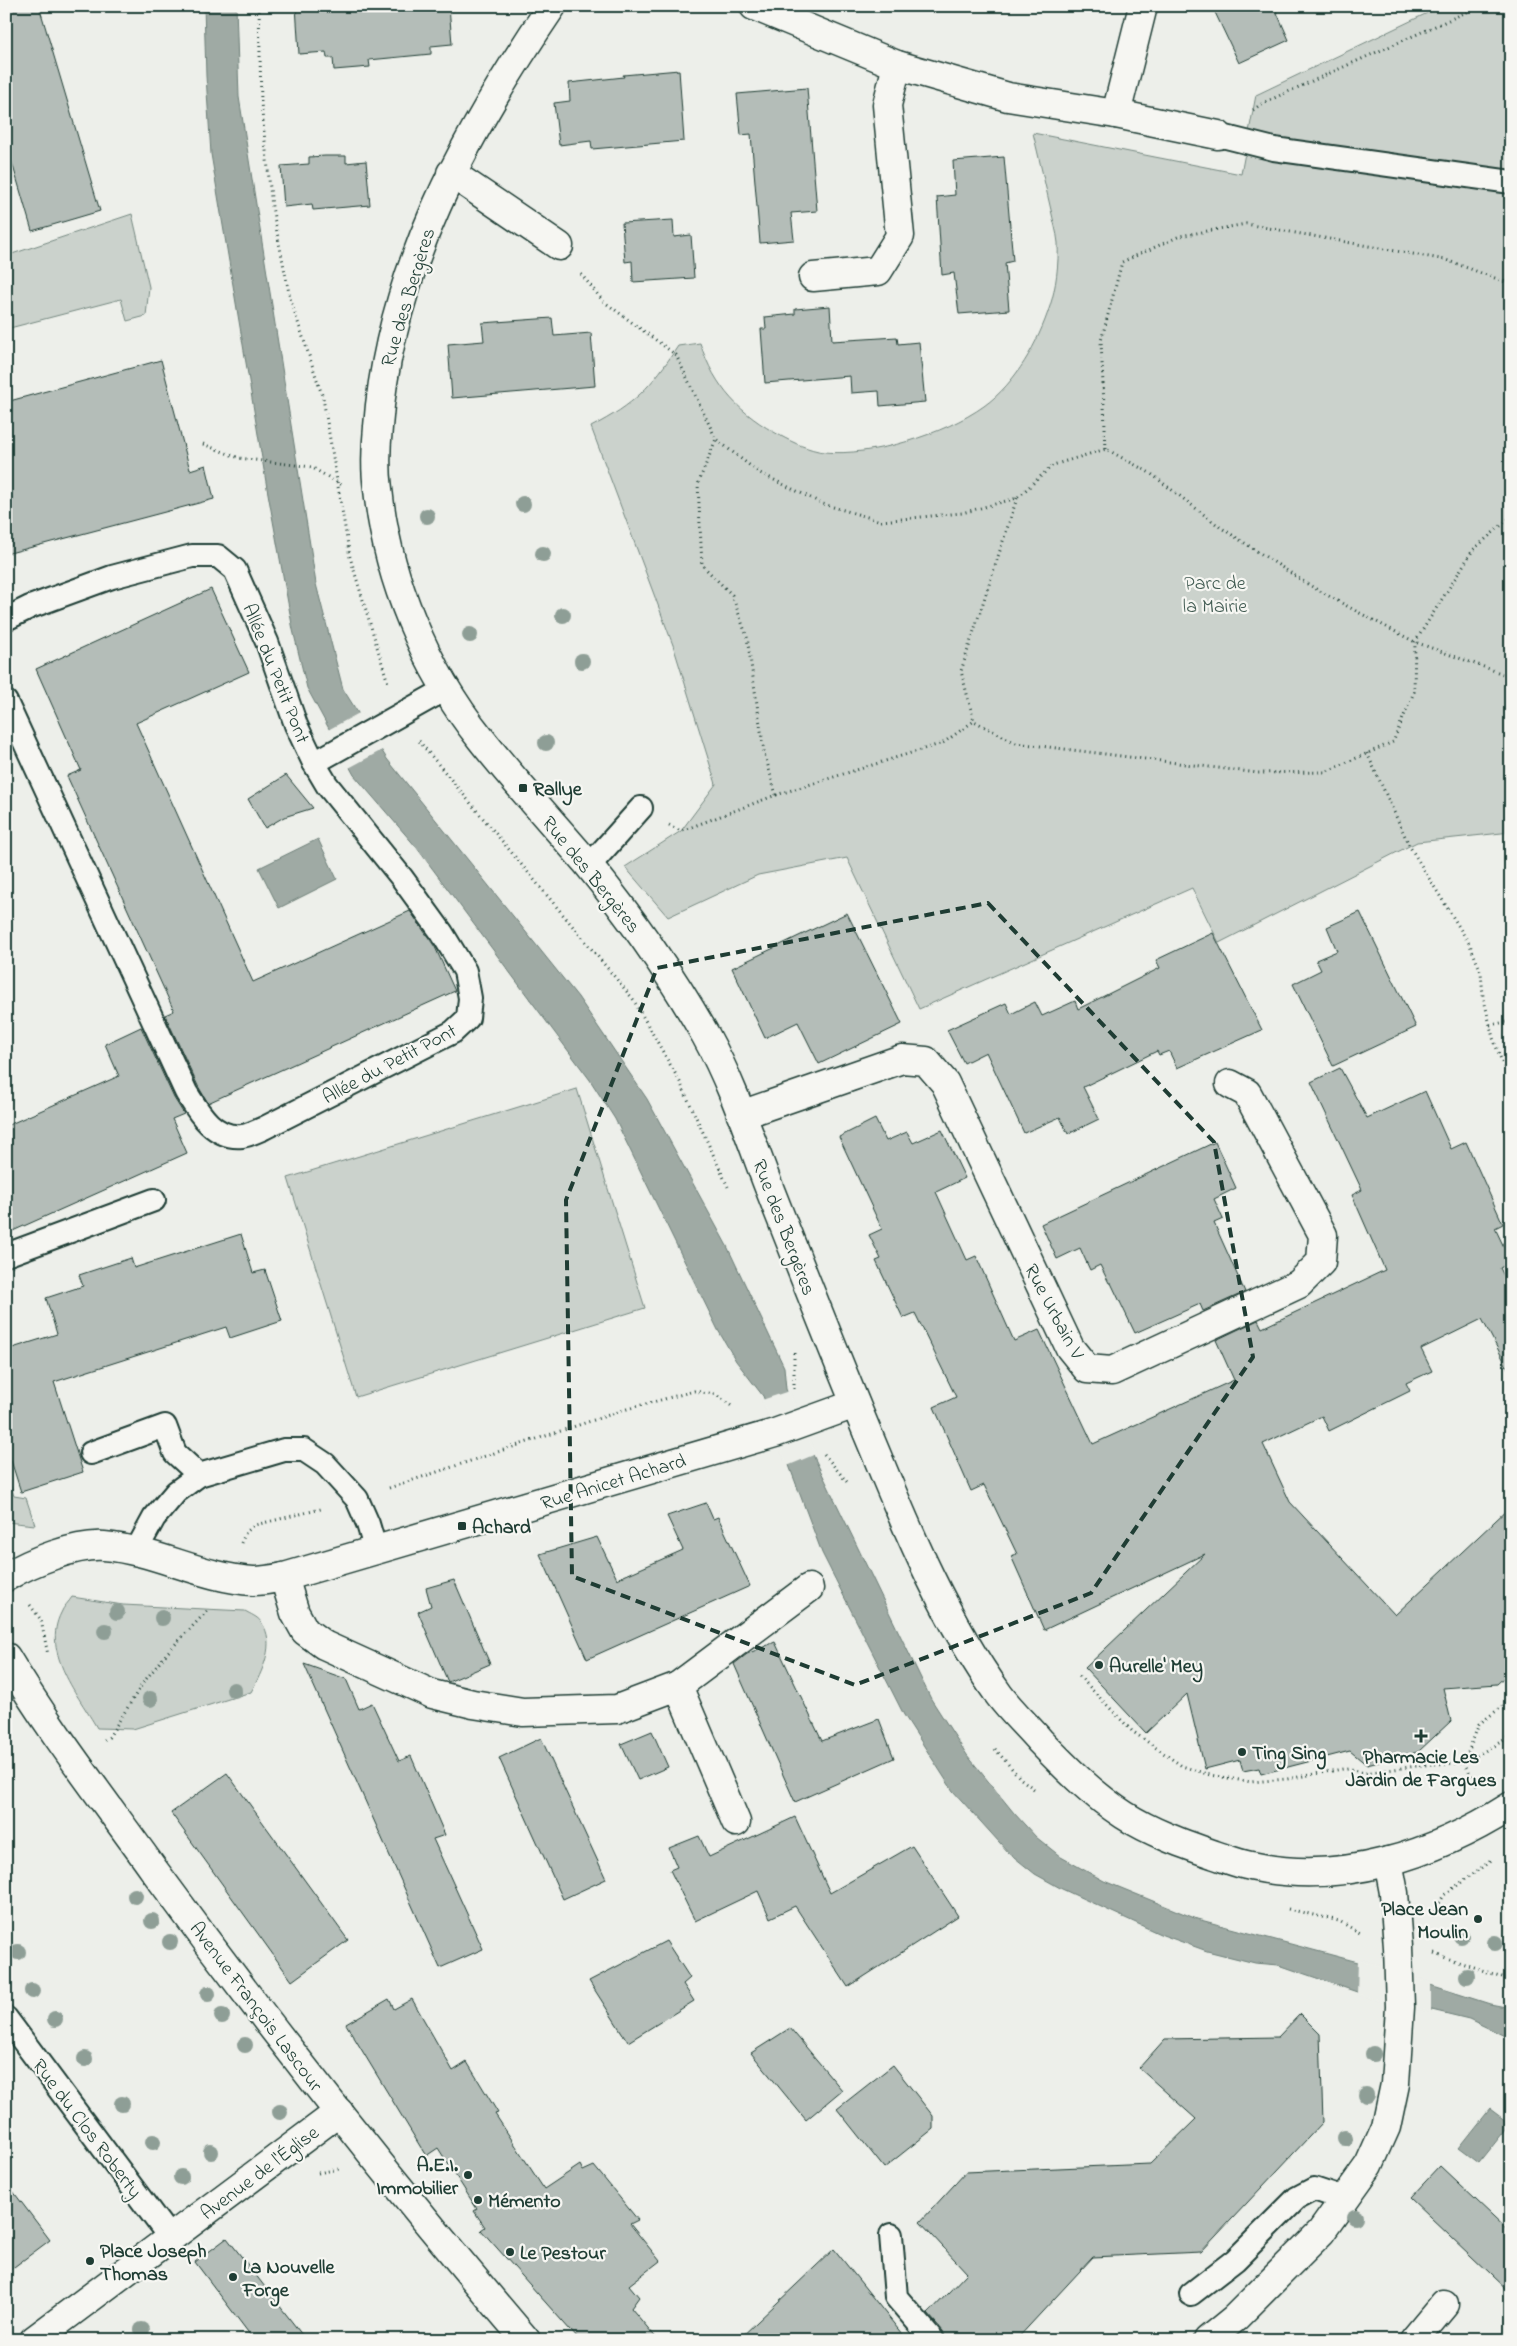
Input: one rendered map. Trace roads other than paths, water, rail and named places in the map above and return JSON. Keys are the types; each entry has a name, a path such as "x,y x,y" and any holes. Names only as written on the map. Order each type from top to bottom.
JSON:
{"street":[{"name":"Rue des Bergères","path":"552,6 508,71 451,173 429,221 397,315 386,360 376,450 379,497 387,542 401,593 425,650 446,689 478,736 589,866 640,932 683,995 716,1053 855,1404 908,1532 962,1637 1001,1698 1072,1774 1124,1815 1176,1842 1249,1866 1306,1873 1341,1871 1388,1861 1438,1846 1502,1812"},
{"path":"754,6 897,64 1008,97 1116,114 1218,135"},
{"path":"1116,114 1143,6"},
{"path":"812,277 878,271 900,236 887,105 897,64"},
{"path":"451,173 559,246"},
{"name":"Rue Urbain V","path":"741,1116 902,1059 926,1061 945,1084 1070,1348 1087,1369 1112,1371 1299,1284 1322,1262 1323,1235 1247,1093 1230,1084"},
{"name":"Rue Anicet Achard","path":"6,1578 26,1566 75,1549 102,1546 136,1551 224,1577 255,1581 284,1577 805,1423 855,1404"},
{"path":"284,1577 295,1613 306,1631 324,1645 432,1694 472,1704 523,1712 617,1709 678,1686 808,1588"},
{"name":"Avenue François Lascour","path":"6,1657 81,1769 177,1901 339,2112 526,2340"},
{"path":"678,1686 736,1822"},
{"path":"1208,2340 1235,2318 1321,2232 1369,2165 1386,2127 1396,2084 1400,2007 1394,1893 1388,1861"},
{"name":"Avenue de l'Église","path":"34,2340 339,2112"},
{"path":"1414,2340 1444,2304"}],"lane":[{"path":"1218,135 1274,149 1511,182"},
{"name":"Allée du Petit Pont","path":"6,619 30,607 112,577 192,556 218,556 235,570 267,642 296,725 314,763 327,785 402,878 446,940 465,971 470,998 468,1018 453,1032 264,1128 242,1136 221,1134 201,1117 186,1092 6,702"},
{"path":"314,763 446,689"},
{"path":"589,866 641,808"},
{"path":"6,1255 154,1200"},
{"path":"91,1453 165,1426 176,1453 199,1475"},
{"path":"136,1551 160,1511 176,1492 199,1475 284,1450 304,1450 325,1464 357,1499 368,1524 376,1551"},
{"name":"Rue du Clos Roberty","path":"6,2018 170,2238"},
{"path":"1191,2294 1236,2260 1297,2198 1314,2188 1344,2198"},
{"path":"891,2235 896,2297 933,2340"}],"place":[{"name":"Rallye","path":"523,788"},
{"name":"Achard","path":"462,1526"},
{"name":"Aurelle' Mey","path":"1099,1665"},
{"name":"Pharmacie Les Jardin de Fargues","path":"1421,1736"},
{"name":"Ting Sing","path":"1242,1752"},
{"name":"Place Jean Moulin","path":"1478,1919"},
{"name":"A.E.I. Immobilier","path":"468,2175"},
{"name":"Mémento","path":"478,2200"},
{"name":"Le Pestour","path":"510,2252"},
{"name":"Place Joseph Thomas","path":"90,2261"},
{"name":"La Nouvelle Forge","path":"233,2277"}],"park label":[{"name":"Parc de la Mairie","path":"1215,594"}]}
